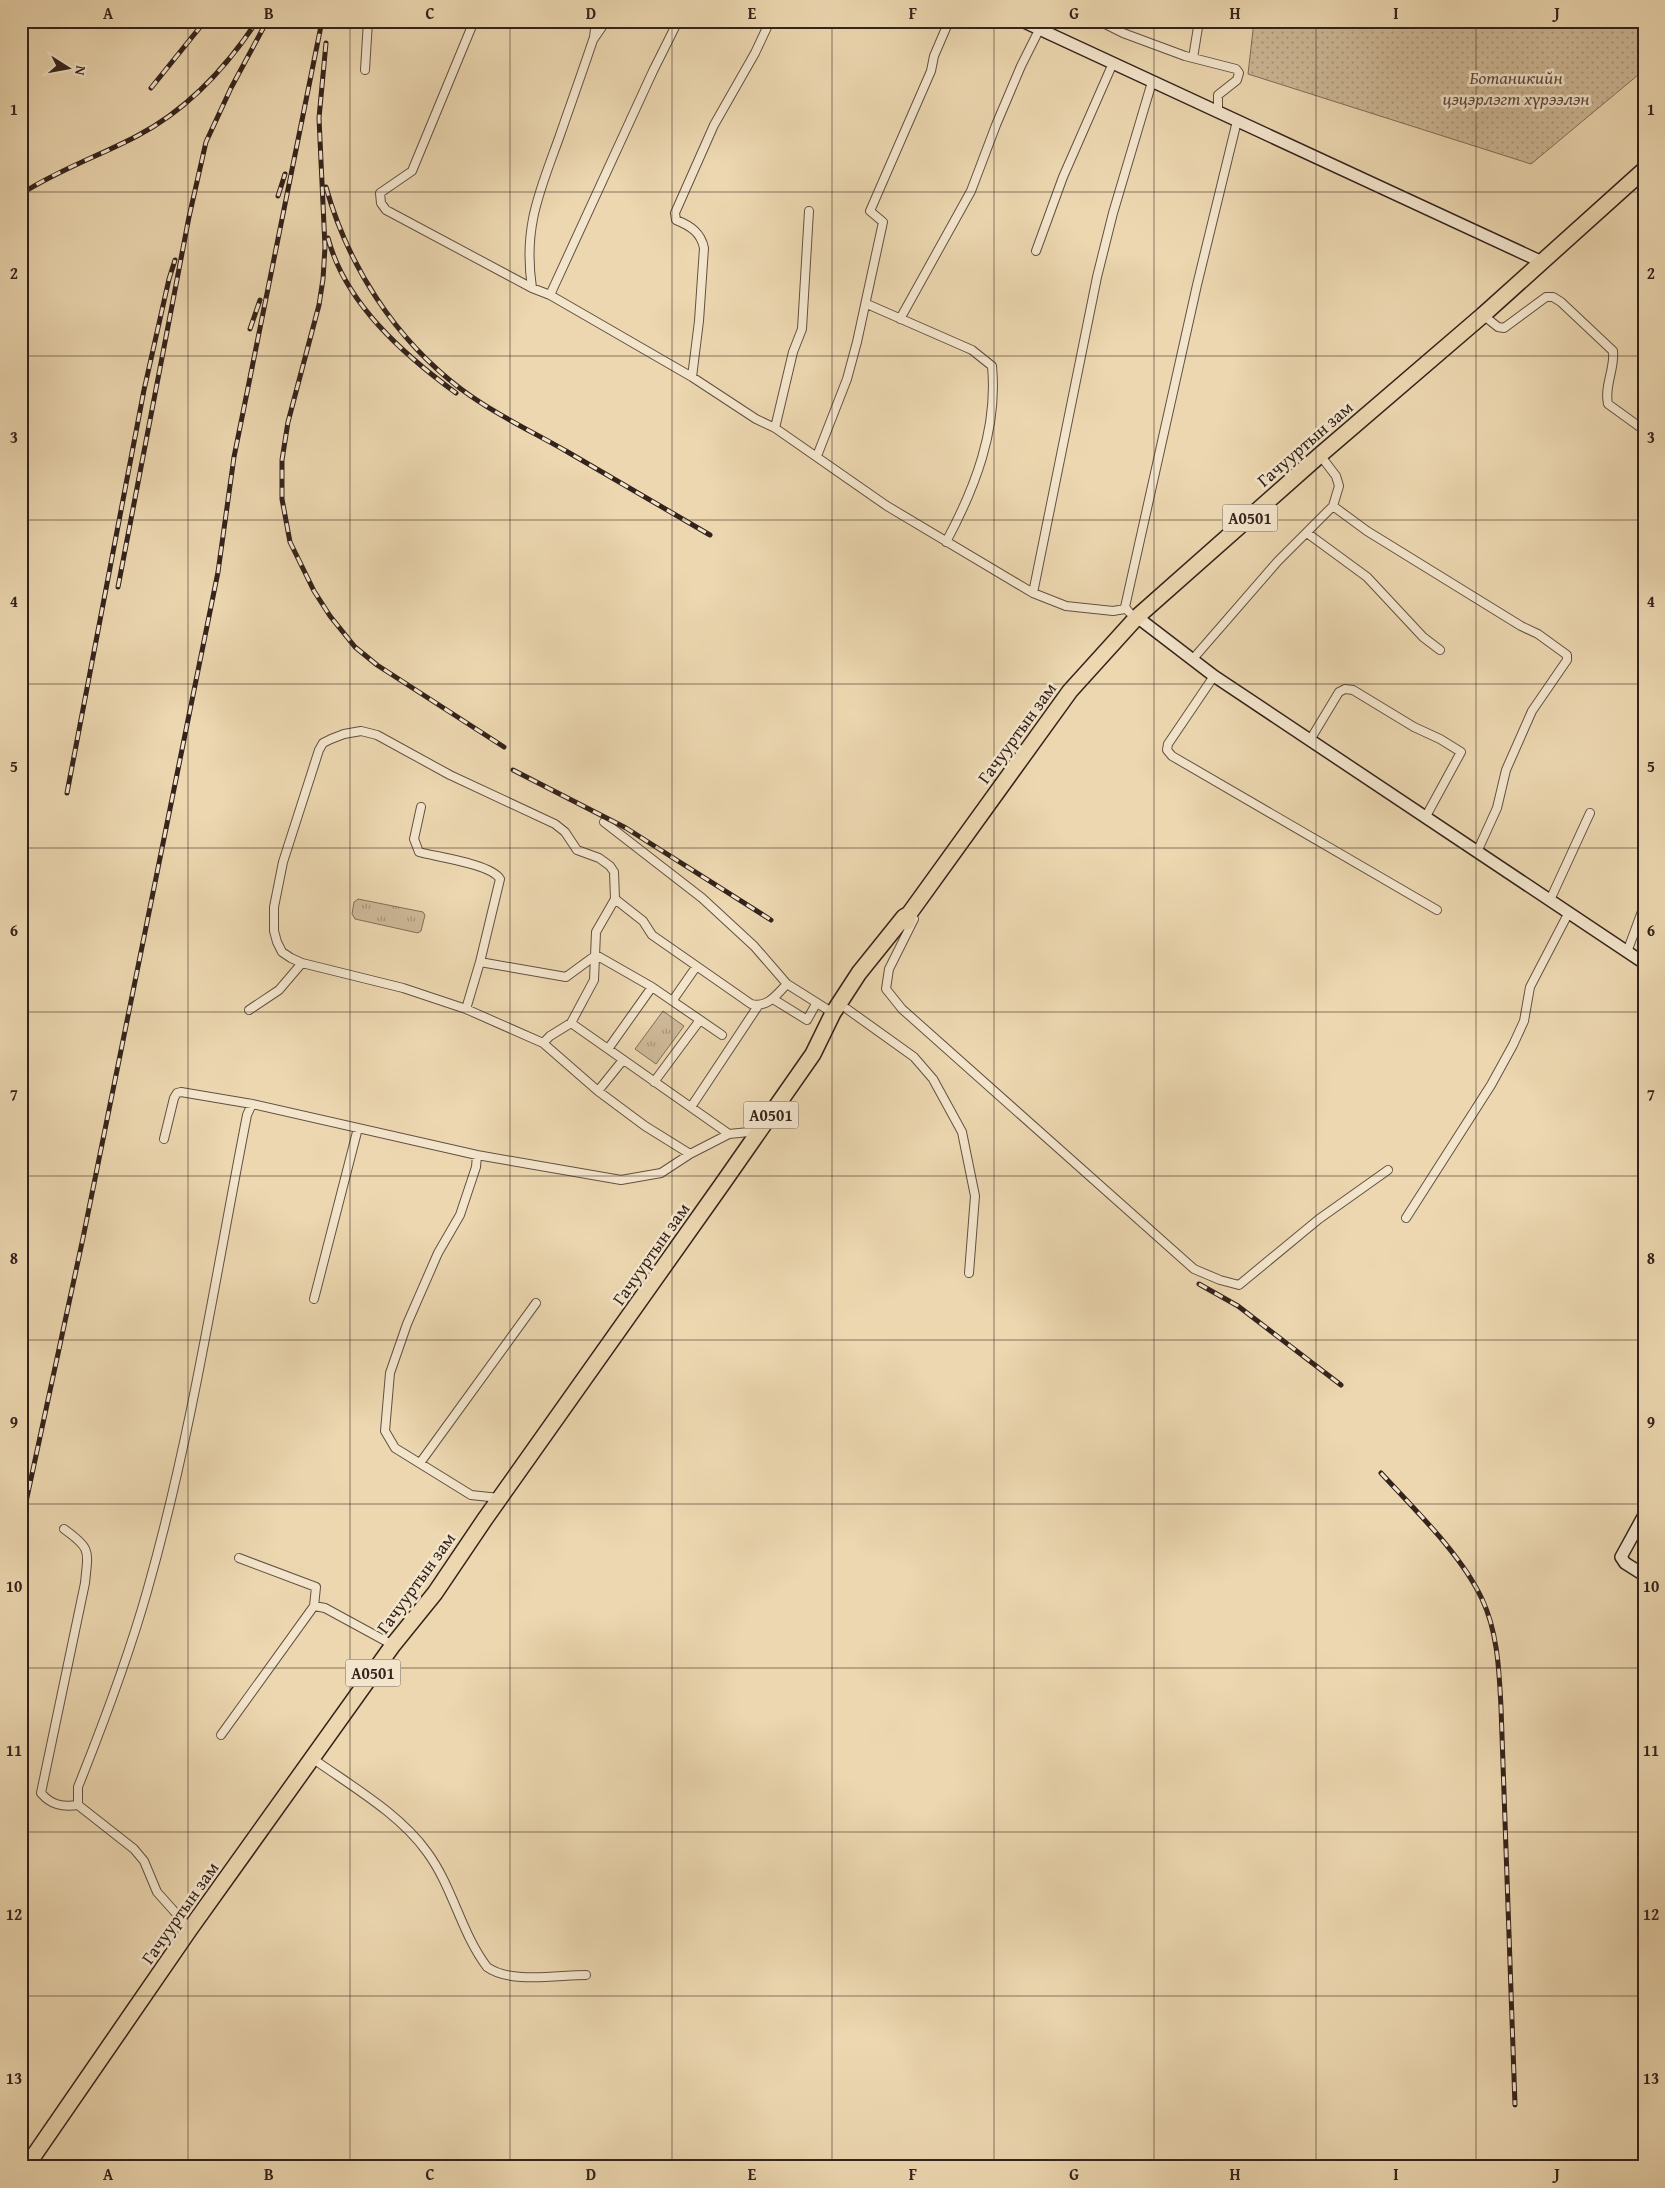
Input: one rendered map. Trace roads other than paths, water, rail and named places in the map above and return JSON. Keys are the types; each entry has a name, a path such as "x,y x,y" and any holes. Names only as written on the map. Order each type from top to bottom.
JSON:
{"highway":[{"name":"Гачууртын зам","path":"26,2167 190,1929 394,1645 435,1593 818,1046 824,1043 840,1011 912,916 1070,691 1131,613 1320,455 1483,315 1644,170"}],"street":[{"path":"365,70 368,21"},
{"path":"474,21 412,171 380,193 381,203 386,210 550,296 692,377 756,419 775,428 887,506 1033,593 1066,606 1131,613 1214,676 1644,963"},
{"path":"532,288 528,263 534,207 593,40 596,21"},
{"path":"593,40 606,21"},
{"path":"550,296 653,71 678,21"},
{"path":"692,377 700,321 704,248 702,237 676,220 676,213 714,125 755,53 770,21"},
{"path":"817,456 847,379 867,304 883,222 870,211 931,71 934,56 949,21"},
{"path":"1022,21 1542,262"},
{"path":"1099,21 1123,33 1193,58 1228,65 1238,71 1236,80 1218,95 1218,113"},
{"path":"1193,58 1199,21"},
{"path":"900,320 971,192 996,125 1021,66 1039,30"},
{"path":"1036,251 1063,177 1112,63"},
{"path":"1033,593 1097,277 1113,213 1152,82"},
{"path":"1131,613 1198,284 1237,121"},
{"path":"775,428 793,352 803,320 809,210"},
{"path":"1483,315 1498,327 1504,328 1546,297 1561,302 1613,351 1614,361 1606,395 1608,404 1644,430"},
{"path":"867,304 972,350 992,366 994,392 986,448 963,510 946,542"},
{"path":"1192,660 1258,584 1333,506 1339,486 1336,476 1320,455"},
{"path":"1333,506 1367,531 1521,626 1538,634 1567,655 1567,660 1532,711 1506,770 1497,808 1477,852"},
{"path":"1307,533 1367,577 1423,637 1440,650"},
{"path":"1214,676 1168,744 1167,750 1172,756 1437,910"},
{"path":"1310,740 1339,692 1345,689 1353,690 1461,752 1425,818"},
{"path":"543,1043 550,1036 571,1023 594,980 596,932 615,899 614,872 610,866 599,858 577,850 565,832 555,824 450,775 377,735 360,731 330,738 323,743 319,750 278,879 274,907 274,931 282,952 302,963 403,988 466,1009 543,1043 598,1091 645,1126 690,1154"},
{"path":"421,807 414,838 419,852 484,868 496,873 500,879 480,962 466,1009"},
{"path":"1550,900 1590,813"},
{"path":"604,822 702,898 754,946 787,984 816,1004 840,1011 914,1057 933,1079 962,1132 975,1196 969,1273"},
{"path":"615,899 643,921 652,935 751,1004 758,1006 767,1004 787,984"},
{"path":"1627,952 1644,906"},
{"path":"1406,1218 1491,1084 1513,1045 1524,1021 1530,987 1569,912"},
{"path":"912,916 889,969 886,989 902,1009 1194,1269 1220,1280 1239,1285 1318,1219 1388,1170"},
{"path":"480,962 566,977 596,955"},
{"path":"596,955 652,986 722,1035"},
{"path":"249,1010 279,990 302,963"},
{"path":"673,1000 696,967"},
{"path":"608,1049 652,986"},
{"path":"773,998 807,1020 816,1004"},
{"path":"691,1107 758,1006"},
{"path":"654,1082 700,1020"},
{"path":"571,1023 730,1134"},
{"path":"598,1091 623,1060"},
{"path":"164,1139 177,1093 208,1096 252,1104 478,1155 621,1180 661,1173 690,1154 730,1134 759,1131"},
{"path":"78,1805 78,1787 129,1649 148,1588 173,1492 246,1124 252,1104"},
{"path":"314,1299 358,1128"},
{"path":"478,1155 476,1167 460,1215 438,1253 407,1324 390,1373 385,1431 395,1448 471,1495 500,1498"},
{"path":"420,1463 536,1304"},
{"path":"1644,1515 1621,1557 1625,1563 1644,1575"},
{"path":"64,1529 82,1542 88,1553 85,1583 41,1794 50,1803 68,1806 78,1805 134,1849 144,1861 158,1892 190,1929"},
{"path":"221,1735 314,1606 316,1587 239,1558"},
{"path":"314,1606 325,1608 394,1645"},
{"path":"312,1758 412,1834 428,1853 445,1882 487,1967 494,1972 509,1976 586,1975"}],"railway":[{"path":"151,88 205,21"},
{"path":"21,194 64,170 137,136 172,114 189,101 219,71 257,21"},
{"path":"118,587 189,217 206,142 231,88 267,21"},
{"path":"21,1525 83,1238 218,572 234,457 322,21"},
{"path":"326,43 319,118 325,247 323,279 319,305 288,422 282,460 282,499 290,542 314,591 330,616 355,647 377,665 504,747"},
{"path":"278,196 285,174"},
{"path":"326,187 347,245 377,299 395,324 437,369 461,389 512,422 566,451 710,535"},
{"path":"328,238 336,262 348,284 378,325 416,361 456,393"},
{"path":"67,793 144,390 175,260"},
{"path":"250,329 260,300"},
{"path":"513,770 626,828 771,920"},
{"path":"1199,1284 1238,1306 1341,1385"},
{"path":"1381,1473 1450,1549 1473,1582 1482,1599 1495,1639 1501,1707 1515,2105"}],"park label":[{"name":"Ботаникийн цэцэрлэгт хүрээлэн","path":"1516,88"}]}
